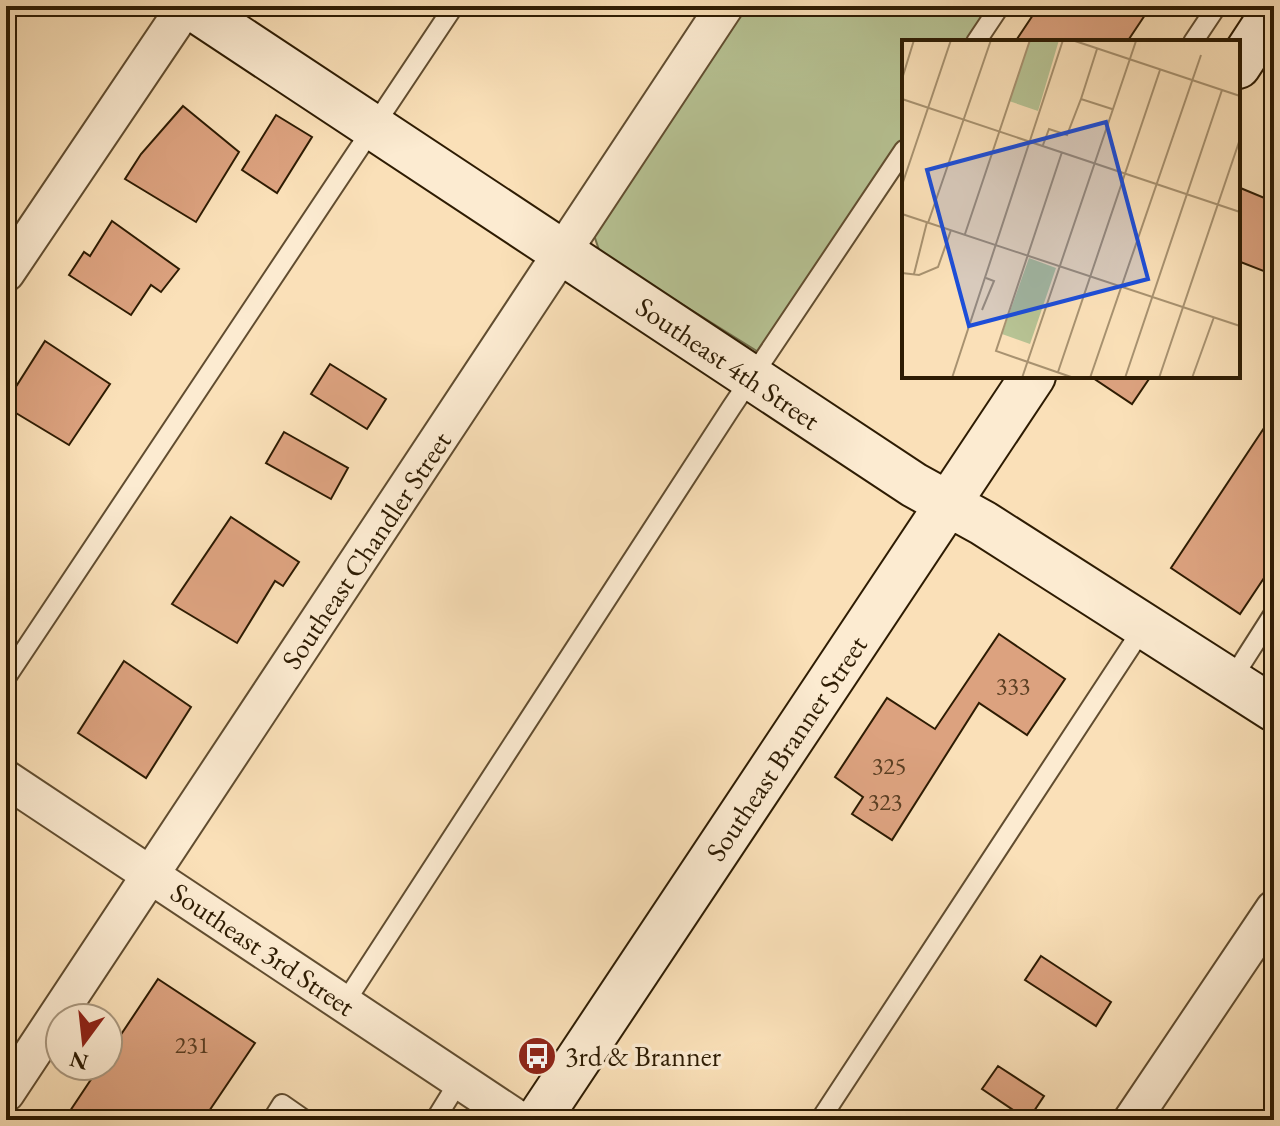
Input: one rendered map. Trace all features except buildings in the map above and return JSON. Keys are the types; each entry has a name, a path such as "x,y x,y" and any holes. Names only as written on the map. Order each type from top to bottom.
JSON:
{"street":[{"name":"Southeast 4th Street","path":"188,6 752,379 1274,709"},
{"path":"6,273 188,6"},
{"name":"Southeast Chandler Street","path":"6,1093 725,6"},
{"path":"1240,63 1274,11"},
{"name":"Southeast Branner Street","path":"538,1120 1032,378"},
{"name":"Southeast 3rd Street","path":"6,779 152,872 519,1120"},
{"path":"1132,1120 1274,909"}],"lane":[{"path":"6,678 454,6"},
{"path":"977,40 1000,6"},
{"path":"1194,40 1217,6"},
{"path":"344,1004 902,153"},
{"path":"1230,682 1274,613"},
{"path":"820,1120 1143,628"},
{"path":"435,1120 459,1081"},
{"path":"272,1120 282,1104 305,1120"}],"green space":[{"path":"744,6 995,6 971,40 902,40 902,143 760,353 600,253 594,235 603,213"}],"place":[{"name":"3rd & Branner","path":"537,1056"}]}
